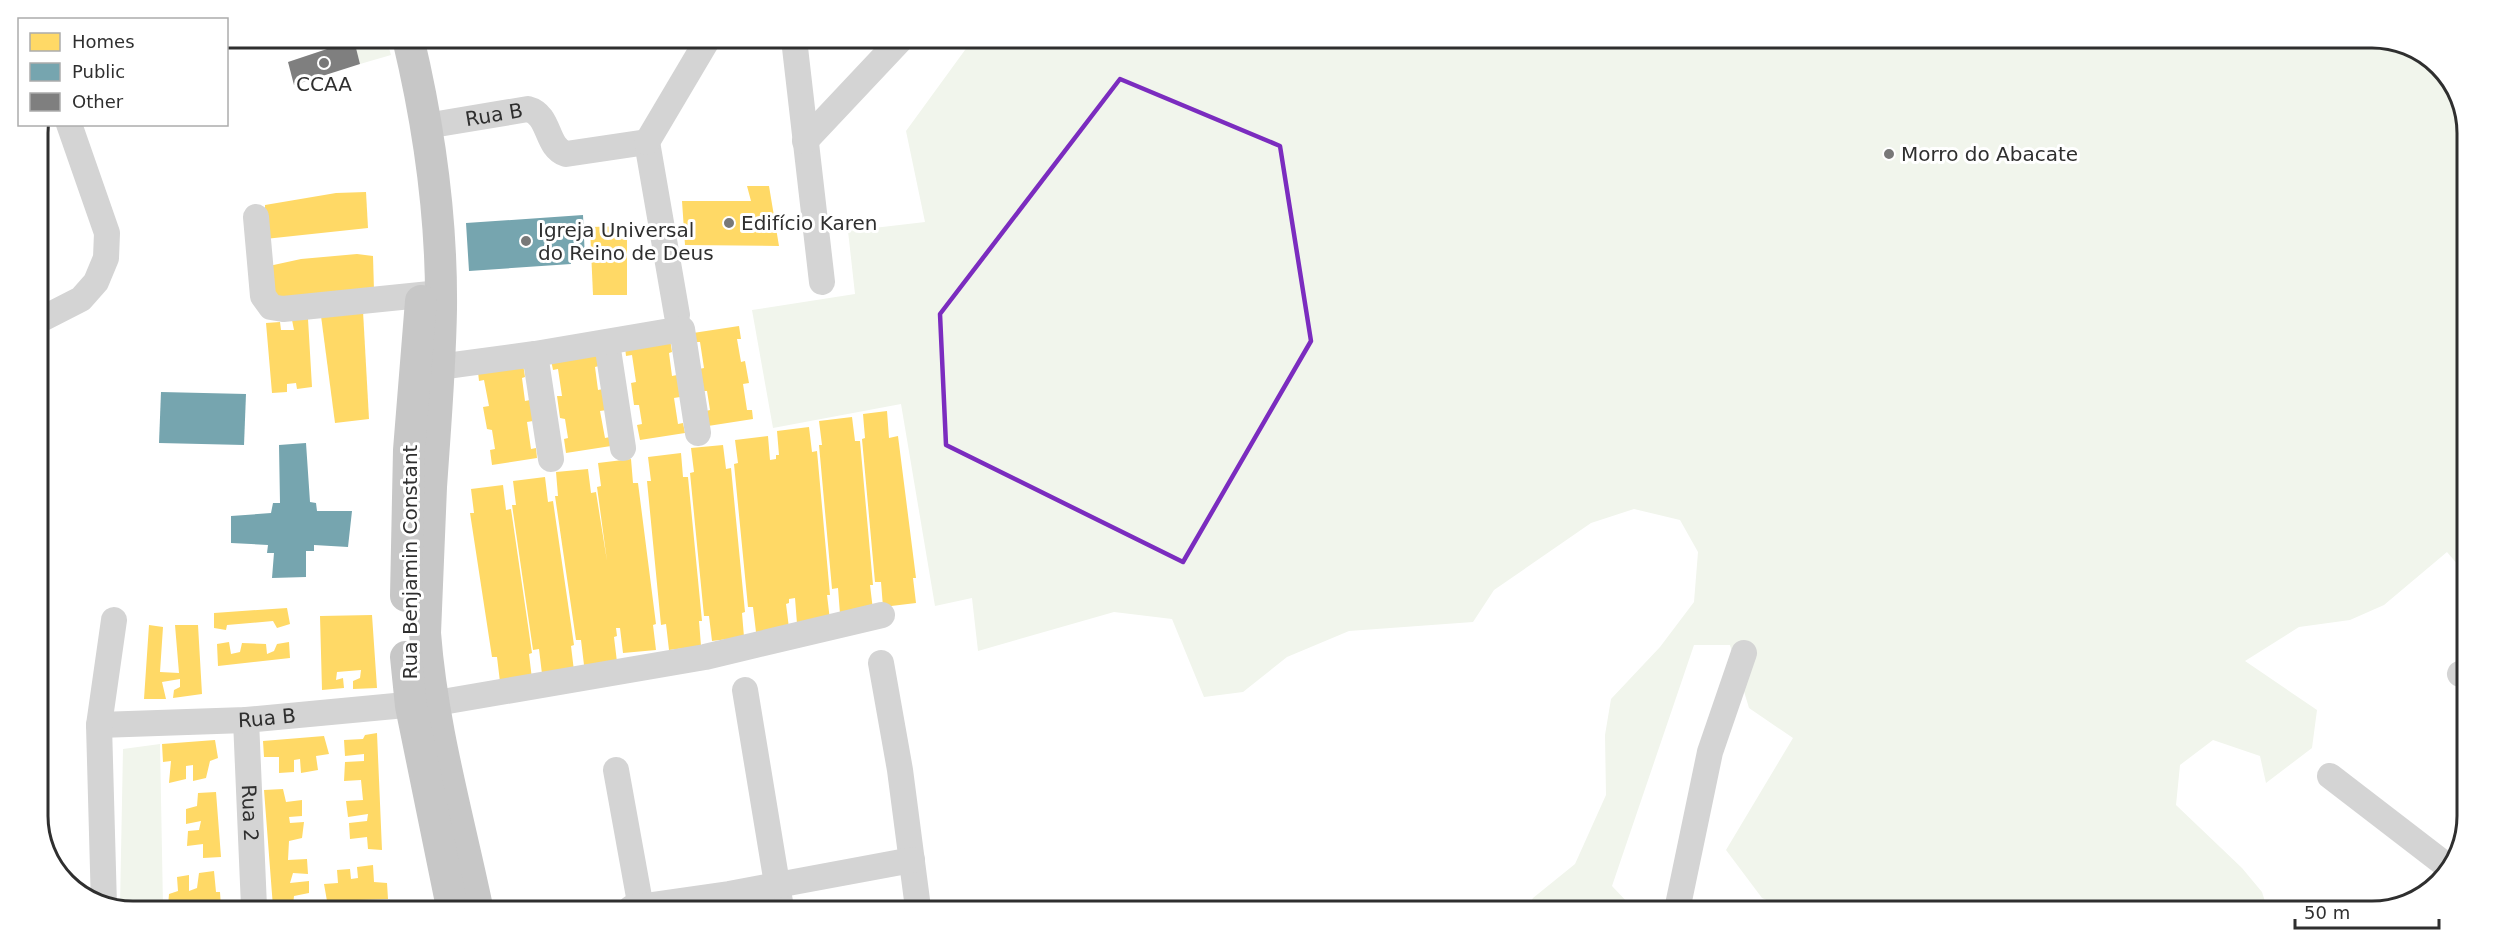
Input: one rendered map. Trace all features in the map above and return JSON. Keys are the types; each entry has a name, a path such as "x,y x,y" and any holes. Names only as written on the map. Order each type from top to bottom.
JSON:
{"main road":[{"name":"Rua Benjamin Constant","path":"410,48 426,126 437,215 431,294 409,450 406,532 406,663 422,705 475,901"},
{"name":"Rua Benjamin Constant","path":"431,294 439,367 422,705 451,901"}],"street":[{"path":"677,315 647,142 703,48"},
{"path":"795,48 822,282"},
{"path":"805,141 893,48"},
{"name":"Rua B","path":"426,126 528,109 542,117 556,149 566,154 647,142"},
{"path":"48,316 81,299 96,282 106,258 106,233 70,126"},
{"path":"256,217 263,296 271,307 283,309 431,294"},
{"path":"439,367 607,343 681,329 698,433"},
{"path":"607,343 623,448"},
{"path":"535,354 551,459"},
{"name":"Rua B","path":"99,725 246,720 422,705 705,657 882,615"},
{"path":"104,895 99,725 114,620"},
{"path":"1679,901 1710,752 1744,653"},
{"path":"881,663 900,771 917,901"},
{"path":"745,690 779,897"},
{"name":"Rua 2","path":"246,720 254,901"},
{"path":"616,770 636,901"},
{"path":"2330,776 2442,862"},
{"path":"722,901 779,897 912,860"}],"highlighted area":[{"path":"1120,79 1280,146 1311,341 1183,562 946,445 940,314"}],"shaded area":[{"path":"356,48 389,48 391,55 360,64"},
{"path":"966,48 2372,48 2399,53 2419,62 2439,81 2451,101 2457,128 2457,564 2447,552 2384,605 2350,620 2299,627 2245,661 2317,710 2312,748 2266,783 2260,756 2213,740 2180,765 2176,805 2242,868 2262,892 2265,901 1769,901 1762,898 1726,850 1793,738 1749,708 1730,645 1694,645 1612,886 1626,901 1531,901 1575,864 1606,795 1605,735 1611,699 1660,647 1694,602 1698,552 1680,520 1634,509 1591,523 1494,590 1473,622 1349,631 1287,657 1243,692 1204,697 1172,619 1114,612 978,651 972,598 935,606 901,404 773,428 752,310 855,294 848,231 925,222 906,131"},
{"path":"160,744 163,901 120,899 123,749"}],"building: Homes":[{"name":"Edifício Karen","path":"747,186 769,186 779,246 685,245 682,201 751,201"},
{"path":"366,192 368,228 265,239 265,205 336,193"},
{"path":"627,226 627,295 593,295 590,227"},
{"path":"357,254 373,256 374,291 273,298 269,266 301,259"},
{"path":"363,311 369,419 335,423 321,316"},
{"path":"308,319 312,387 297,389 296,383 287,384 287,392 272,393 266,323 280,322 281,330 294,330 292,320"},
{"path":"739,326 741,339 737,339 741,362 745,361 749,383 743,384 747,410 752,410 753,419 708,426 706,411 710,410 707,391 703,391 699,369 704,368 700,342 695,342 693,333"},
{"path":"670,339 672,376 677,375 680,397 674,398 678,424 683,423 685,433 640,440 637,425 642,424 639,405 634,405 631,383 636,382 632,355 626,356 625,347"},
{"path":"597,353 599,366 595,367 598,390 603,389 607,410 600,411 605,438 610,437 611,446 566,453 564,439 568,438 565,419 560,418 557,396 562,396 558,369 553,370 551,360"},
{"path":"523,364 525,401 530,400 533,421 527,422 531,449 536,448 537,458 492,465 490,450 495,449 492,430 487,429 483,407 489,406 484,380 479,381 478,372"},
{"path":"887,411 889,438 898,436 916,578 913,578 916,603 883,607 881,582 875,582 862,439 865,438 863,414"},
{"path":"852,417 855,441 860,441 873,585 870,585 873,610 840,614 838,588 832,589 819,445 822,445 819,421"},
{"path":"809,427 812,452 817,451 830,595 827,595 830,620 797,624 795,598 789,599 789,603 786,604 789,628 756,632 753,607 748,607 734,464 738,463 735,440 768,436 770,460 776,459 776,455 779,455 777,431"},
{"path":"723,445 726,469 731,468 745,612 742,613 744,637 712,641 709,616 704,616 690,473 694,472 691,448"},
{"path":"681,453 683,477 688,477 702,621 699,621 701,646 669,650 666,624 661,625 647,481 651,481 648,457"},
{"path":"631,459 633,483 638,483 656,624 653,625 656,650 623,653 620,628 616,628 617,636 614,637 617,662 584,665 581,640 576,640 555,496 558,496 556,472 588,469 591,493 596,492 607,561 597,487 601,486 598,463"},
{"path":"545,477 548,502 553,501 574,645 571,646 574,671 542,674 539,649 533,650 512,505 516,505 513,481"},
{"path":"503,485 506,510 511,509 532,653 529,654 532,679 500,682 497,657 492,657 470,513 474,513 471,489"},
{"path":"287,608 290,624 277,628 273,621 227,625 226,630 214,628 214,613"},
{"path":"372,615 377,688 353,689 353,681 360,678 361,670 337,672 336,680 343,678 344,688 322,690 320,616"},
{"path":"149,625 163,627 160,672 179,673 175,625 198,625 202,694 173,698 174,690 180,687 180,679 162,682 166,699 144,699"},
{"path":"229,642 231,654 240,652 242,643 266,644 267,654 274,651 277,644 289,642 290,658 218,666 217,644"},
{"path":"377,733 382,850 368,849 367,837 350,839 349,823 367,821 368,814 348,817 346,801 363,800 361,780 344,781 345,762 364,761 364,754 345,756 344,740 363,739 365,735"},
{"path":"324,736 329,754 316,756 318,770 301,773 300,759 294,760 294,772 279,773 279,757 264,757 263,741"},
{"path":"215,740 218,758 210,761 206,778 193,781 193,765 186,766 186,779 169,783 171,761 163,762 162,744"},
{"path":"283,789 286,802 302,800 302,816 289,817 290,823 304,822 302,838 289,841 288,860 307,859 308,874 293,873 290,883 309,881 309,893 294,896 293,901 273,901 264,790"},
{"path":"216,792 221,857 203,858 203,844 187,846 188,831 199,830 201,821 186,824 186,809 197,806 198,793"},
{"path":"373,865 374,882 387,883 388,899 327,901 324,884 338,883 337,870 350,869 351,879 358,878 357,867"},
{"path":"214,871 216,892 220,892 221,901 168,901 169,894 178,891 177,877 189,875 189,891 197,888 199,873"}],"building: Public":[{"name":"Igreja Universal do Reino de Deus","path":"583,215 585,259 570,259 571,264 469,271 466,223"},
{"path":"161,392 246,394 244,445 159,443"},
{"path":"306,443 310,502 316,503 317,511 352,511 348,547 314,545 314,551 306,551 306,577 272,578 274,553 267,553 268,545 231,543 231,516 271,513 273,503 280,503 279,445"}],"building: Other":[{"name":"CCAA","path":"330,48 356,48 360,64 294,85 288,62"}],"place":[{"name":"CCAA","path":"324,63"},
{"name":"Morro do Abacate","path":"1889,154"},
{"name":"Edifício Karen","path":"729,223"},
{"name":"Igreja Universal do Reino de Deus","path":"526,241"}]}
